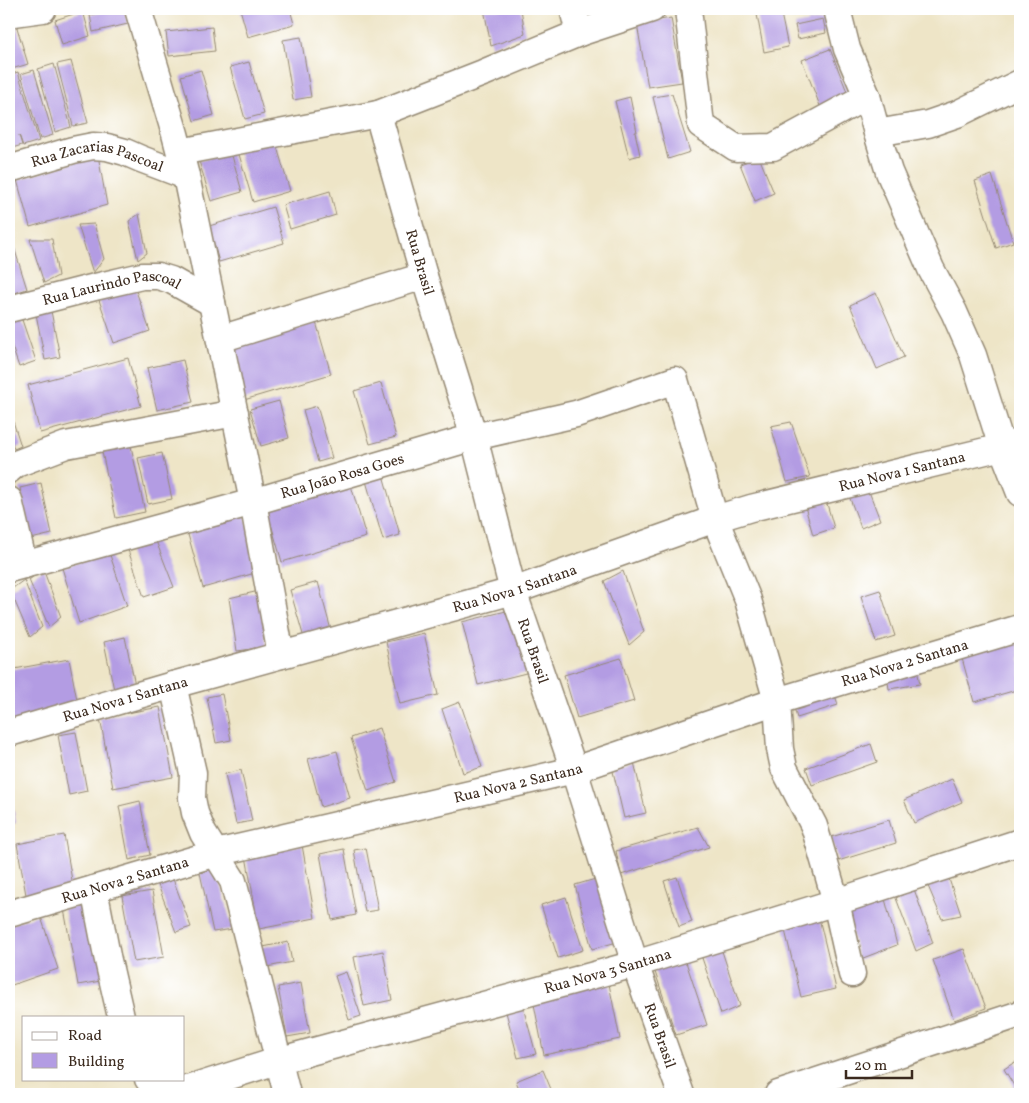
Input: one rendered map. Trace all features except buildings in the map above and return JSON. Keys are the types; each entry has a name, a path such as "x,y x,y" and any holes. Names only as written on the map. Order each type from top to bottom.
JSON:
{"street":[{"path":"9,15 43,9"},
{"path":"138,9 183,164 253,502 281,655"},
{"path":"183,164 378,114 484,73 576,21 652,9"},
{"path":"688,9 701,125 736,148 773,147 867,96"},
{"path":"837,9 847,49 867,96 889,172 930,269 954,312 1011,444 1020,494"},
{"path":"877,133 928,124 957,114 1020,83"},
{"name":"Rua Brasil","path":"378,114 424,276 474,437 513,591 574,770 635,964 681,1094"},
{"name":"Rua Zacarias Pascoal","path":"9,169 93,146 107,147 141,159 183,164"},
{"name":"Rua Laurindo Pascoal","path":"9,309 142,276 158,276 172,280 212,303"},
{"path":"220,339 424,276"},
{"name":"Rua João Rosa Goes","path":"16,567 253,502 474,437 576,414 675,380 714,519"},
{"path":"9,470 16,464 66,445 235,413"},
{"name":"Rua Nova 1 Santana","path":"9,733 173,685 513,591 714,519 751,508 1011,444"},
{"path":"9,500 16,567"},
{"path":"714,519 748,600 776,701 780,749 784,768 814,826 836,902 852,974"},
{"name":"Rua Nova 2 Santana","path":"9,914 216,853 574,770 776,701 1020,628"},
{"path":"173,685 193,773 192,798 195,813 203,833 233,881 277,1061 287,1094"},
{"name":"Rua Nova 3 Santana","path":"149,1080 156,1088 166,1092 192,1088 277,1061 635,964 836,902 1020,842"},
{"path":"94,889 121,1016"},
{"path":"778,1094 1020,1014"}]}
